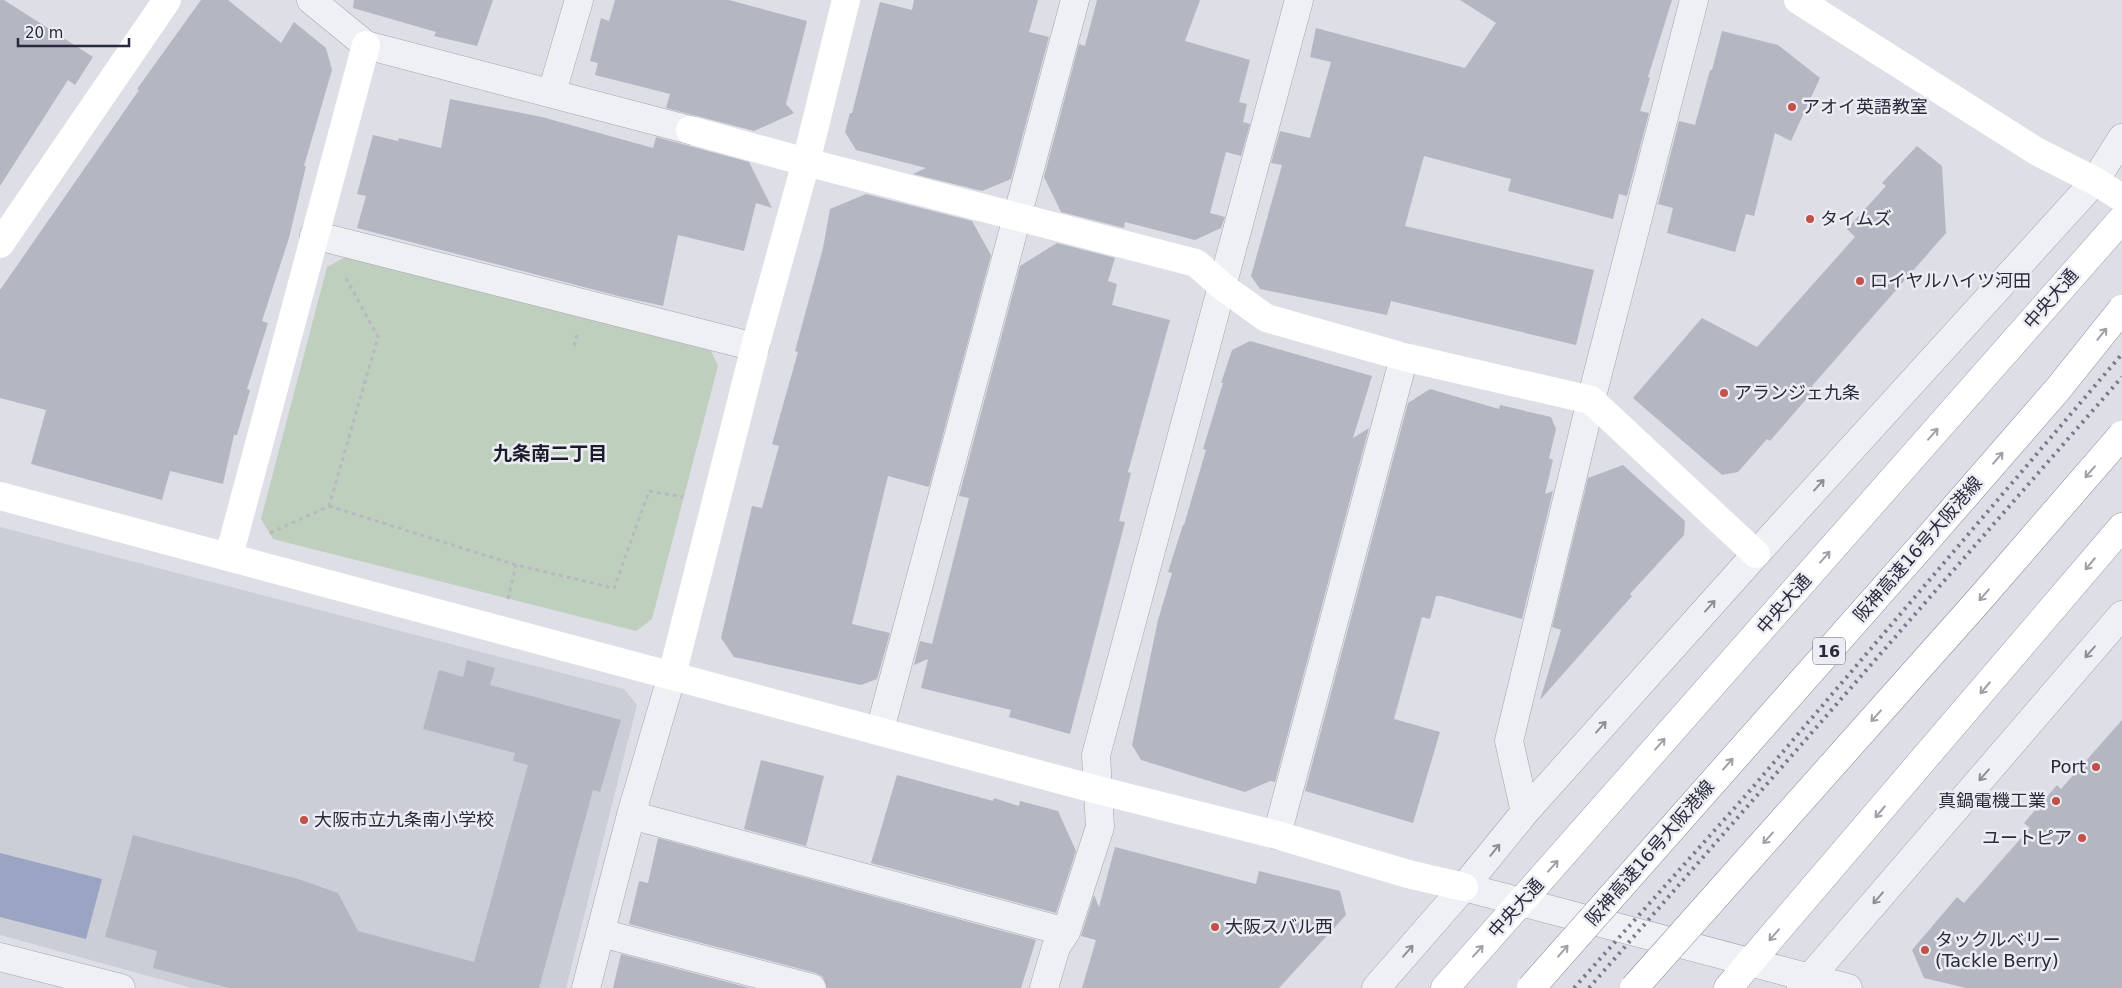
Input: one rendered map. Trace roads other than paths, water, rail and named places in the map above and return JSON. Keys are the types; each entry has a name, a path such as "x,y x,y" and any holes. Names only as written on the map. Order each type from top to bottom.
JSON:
{"main road":[{"path":"0,244 167,0"},
{"path":"672,675 755,346 806,162 846,0"},
{"path":"1798,0 2036,151 2095,181 2122,198"},
{"path":"229,556 324,238 366,45"},
{"path":"690,130 1196,263 1266,318 1404,357 1591,400 1756,554"},
{"name":"中央大通","path":"1446,988 2122,219"},
{"name":"阪神高速16号大阪港線","path":"1530,988 1932,534 2058,389 2122,309"},
{"path":"1634,988 1980,599 2122,435"},
{"path":"0,496 880,730 1098,790 1277,835 1408,874 1464,887"},
{"path":"1728,988 2122,527"}],"street":[{"path":"311,0 366,45 552,92 690,130"},
{"path":"552,92 578,0"},
{"path":"880,730 1075,0"},
{"path":"1044,988 1056,947 1066,932 1100,827 1096,755 1299,0"},
{"path":"1526,812 1509,741 1591,400 1694,0"},
{"path":"1376,988 1526,812 1756,554 2095,181 2122,138"},
{"path":"324,238 755,346"},
{"path":"1277,835 1404,357"},
{"path":"1805,983 2122,615"},
{"path":"586,988 631,815 672,675"},
{"path":"631,815 1066,932"},
{"path":"1464,887 1751,963 1805,983 1848,988"},
{"path":"601,933 812,988"},
{"path":"0,957 106,986"}],"water":[{"path":"0,853 102,879 86,939 0,917"}],"railway":[{"path":"1574,988 1747,794 2122,354"},
{"path":"1589,988 2122,377"}],"place":[{"name":"アオイ英語教室","path":"1792,107"},
{"name":"タイムズ","path":"1810,219"},
{"name":"ロイヤルハイツ河田","path":"1860,281"},
{"name":"アランジェ九条","path":"1724,393"},
{"name":"Port","path":"2096,767"},
{"name":"真鍋電機工業","path":"2056,801"},
{"name":"大阪市立九条南小学校","path":"304,820"},
{"name":"ユートピア","path":"2082,838"},
{"name":"大阪スバル西","path":"1215,927"},
{"name":"タックルベリー (Tackle Berry)","path":"1925,950"}],"district":[{"name":"九条南二丁目","path":"550,453"}]}
